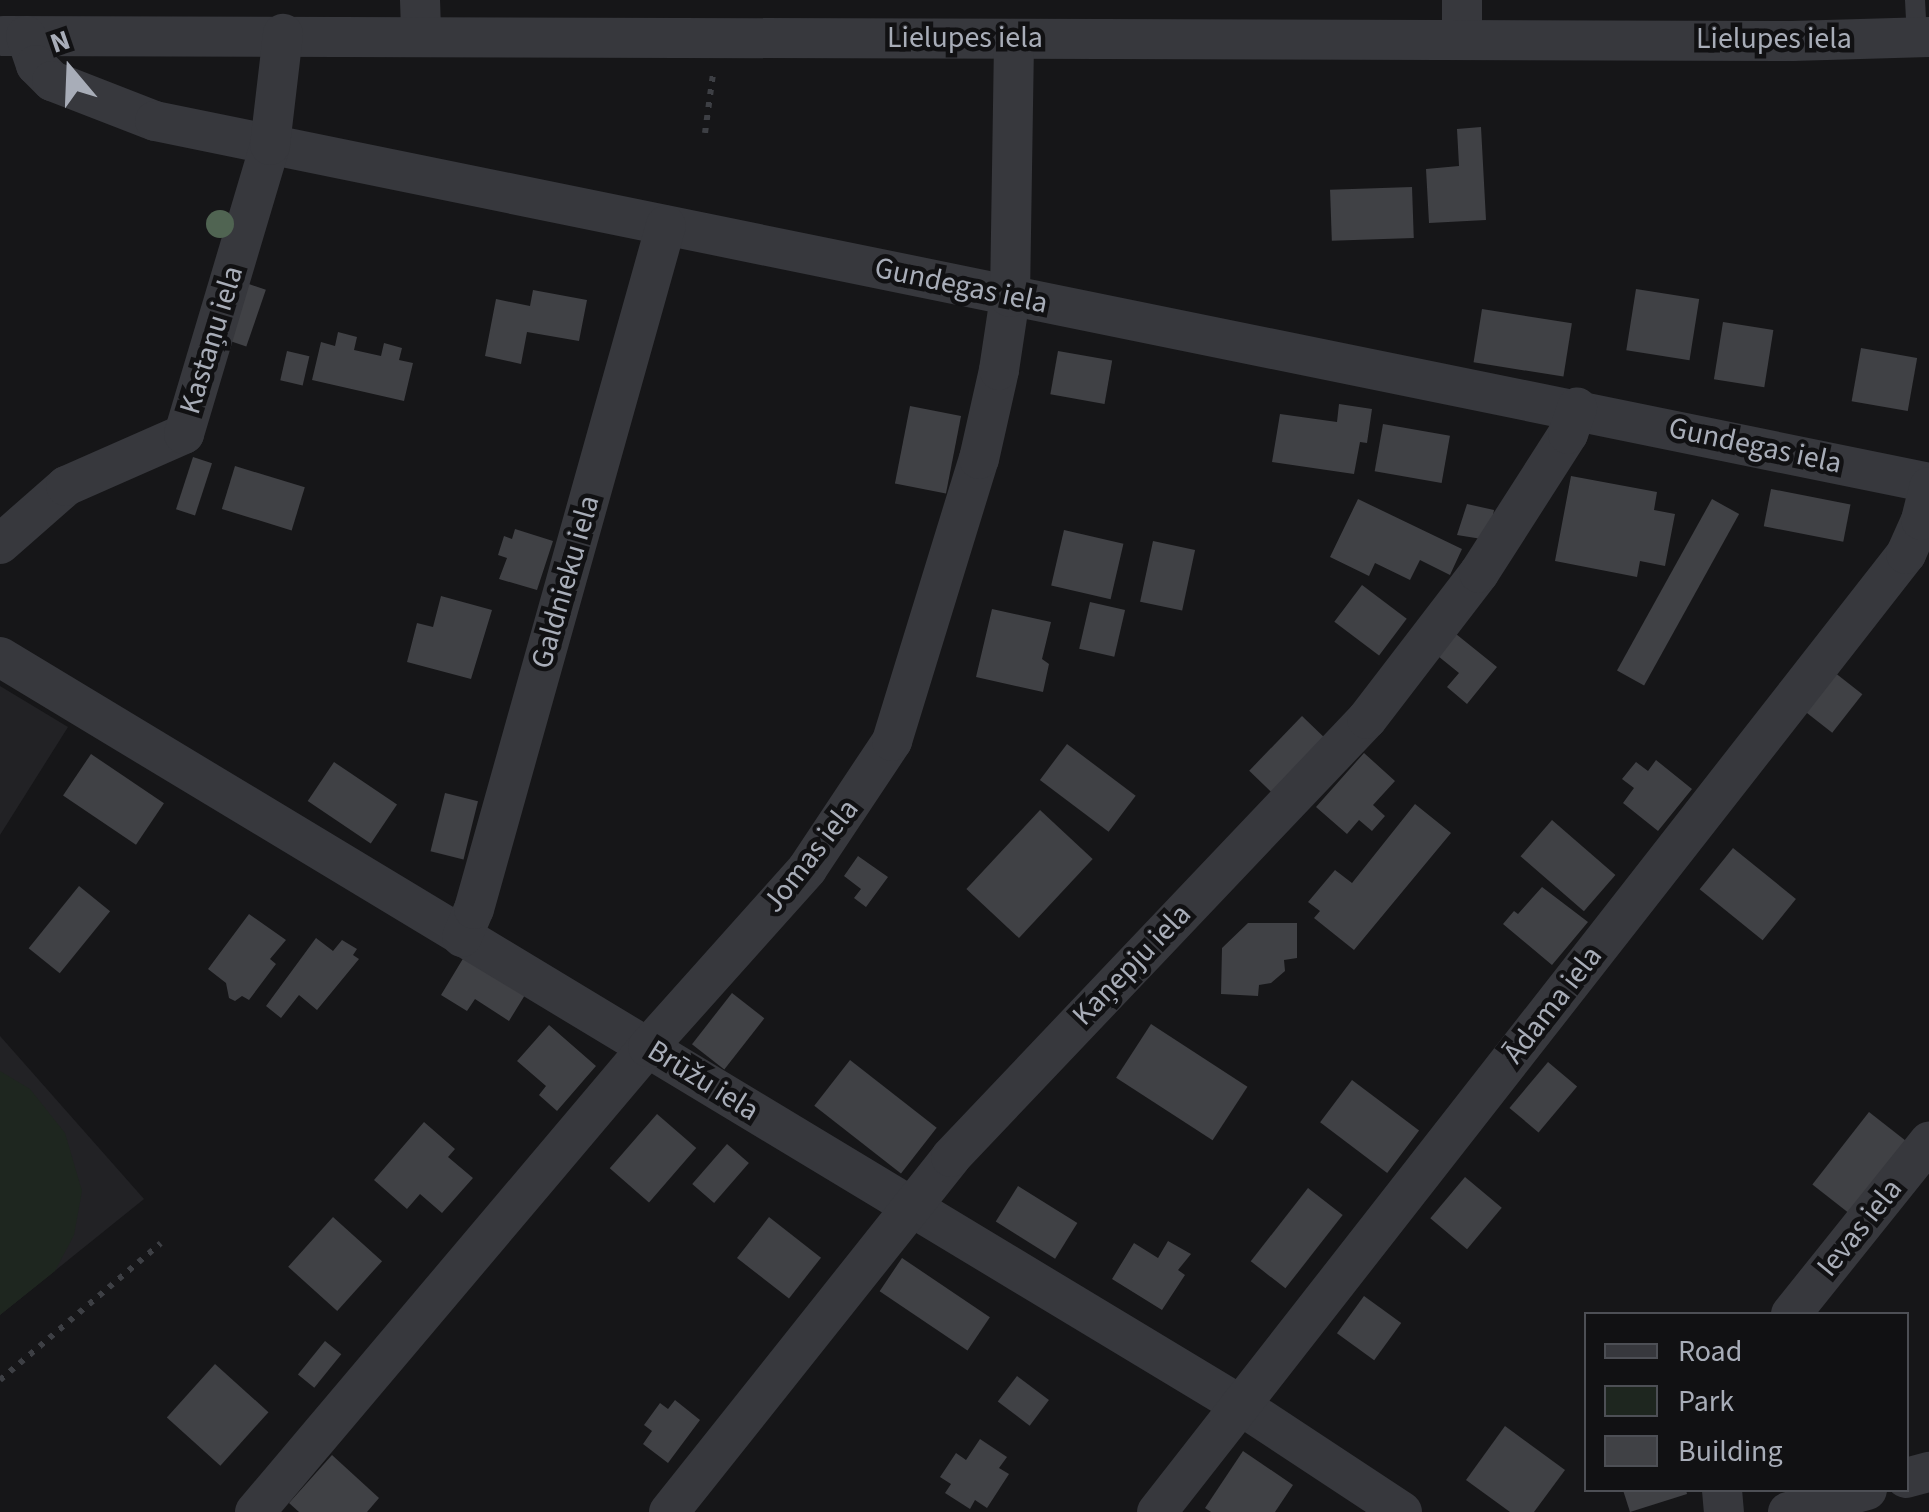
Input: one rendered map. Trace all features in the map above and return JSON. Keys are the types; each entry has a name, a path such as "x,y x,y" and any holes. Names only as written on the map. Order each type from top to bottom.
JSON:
{"street":[{"name":"Lielupes iela","path":"13,36 235,17 283,34 421,18 718,38 882,19 1014,39 1462,18 1920,25"},
{"name":"Kastaņu iela","path":"0,544 66,486 184,434 270,145 283,34"},
{"name":"Gundegas iela","path":"13,36 52,82 155,121 1578,408 1929,485"},
{"name":"Jomas iela","path":"255,1512 648,1047 806,869 892,741 979,458 1010,296 1014,39"},
{"name":"Galdnieku iela","path":"462,937 474,909 666,225"},
{"name":"Kaņepju iela","path":"669,1512 908,1208 1128,967 1367,720 1479,573 1568,434 1578,408"},
{"name":"Ādama iela","path":"1156,1512 1906,554 1922,520 1929,485"},
{"name":"Brūžu iela","path":"0,657 1240,1405 1402,1512"},
{"name":"Ievas iela","path":"1793,1312 1929,1142"},
{"path":"1788,1512 1861,1492"}],"path":[{"path":"705,133 718,38"},
{"path":"0,1380 161,1243"}],"shaded area":[{"path":"0,686 68,727 0,835"},
{"path":"0,1036 144,1199 0,1315"}],"green space":[{"path":"0,1071 30,1089 65,1133 82,1191 74,1235 55,1271 0,1315"}],"building":[{"path":"1481,127 1486,220 1429,223 1426,169 1459,166 1457,129"},
{"path":"1412,187 1414,238 1332,241 1330,190"},
{"path":"246,283 266,290 246,347 226,340"},
{"path":"1636,289 1699,299 1690,360 1626,350"},
{"path":"533,290 587,300 579,341 527,332 521,364 485,356 496,299 530,306"},
{"path":"1482,309 1572,323 1563,377 1474,362"},
{"path":"1723,322 1773,330 1764,387 1714,379"},
{"path":"338,332 357,337 354,350 381,356 384,343 402,348 399,360 413,363 404,401 312,380 321,342 335,346"},
{"path":"1861,348 1917,358 1908,411 1852,401"},
{"path":"287,351 309,356 303,385 280,380"},
{"path":"1058,351 1112,361 1105,404 1050,394"},
{"path":"1339,404 1372,409 1367,443 1360,442 1354,474 1272,462 1280,414 1337,422"},
{"path":"910,406 961,416 946,493 895,484"},
{"path":"1383,424 1450,436 1442,483 1375,471"},
{"path":"193,457 212,463 195,515 176,509"},
{"path":"235,466 305,487 292,530 222,509"},
{"path":"1571,476 1657,492 1654,510 1675,514 1665,566 1640,561 1637,577 1555,561"},
{"path":"1771,489 1851,504 1843,542 1764,526"},
{"path":"1358,499 1462,549 1450,575 1420,560 1410,580 1375,563 1369,576 1330,557"},
{"path":"1712,499 1739,514 1644,685 1617,670"},
{"path":"1467,504 1494,510 1488,540 1457,535"},
{"path":"515,529 553,541 537,590 499,579 507,558 498,555 504,536 512,539"},
{"path":"1064,530 1123,544 1111,599 1051,586"},
{"path":"1153,541 1195,550 1182,611 1140,602"},
{"path":"1362,585 1407,619 1379,655 1334,622"},
{"path":"441,596 492,610 471,679 407,662 417,623 433,627"},
{"path":"1090,602 1125,610 1114,657 1079,649"},
{"path":"992,609 1051,622 1042,659 1049,664 1043,692 976,677"},
{"path":"1456,634 1497,667 1467,704 1447,687 1459,673 1438,656"},
{"path":"1834,672 1862,694 1832,733 1804,711"},
{"path":"1302,716 1331,744 1278,798 1249,771"},
{"path":"1067,744 1136,796 1109,832 1040,780"},
{"path":"1364,753 1395,781 1373,805 1385,816 1372,831 1359,820 1347,834 1316,807"},
{"path":"91,754 164,803 136,845 63,795"},
{"path":"1656,760 1692,789 1658,831 1623,803 1634,788 1622,779 1636,762 1648,771"},
{"path":"334,762 397,804 371,843 308,801"},
{"path":"445,793 478,801 463,859 430,851"},
{"path":"1415,804 1451,833 1354,950 1314,918 1320,911 1308,902 1335,870 1352,883"},
{"path":"1040,810 1093,859 1019,938 966,889"},
{"path":"1552,820 1615,875 1584,911 1521,856"},
{"path":"1733,848 1796,899 1763,940 1700,889"},
{"path":"858,856 888,877 866,907 854,898 861,889 844,876"},
{"path":"79,886 110,911 60,973 29,948"},
{"path":"1542,887 1588,922 1552,965 1503,924 1514,911 1518,914"},
{"path":"249,914 286,940 270,959 276,964 249,1000 242,996 235,1001 229,998 226,983 208,969"},
{"path":"1248,923 1297,923 1297,958 1284,960 1285,971 1271,983 1259,985 1258,996 1221,994 1222,948"},
{"path":"316,938 333,951 342,940 357,949 353,955 359,959 317,1010 299,995 281,1018 266,1006"},
{"path":"464,957 525,995 509,1021 475,999 467,1011 441,995"},
{"path":"732,993 764,1018 724,1069 692,1044"},
{"path":"1151,1024 1247,1087 1213,1140 1116,1078"},
{"path":"549,1025 596,1066 557,1111 539,1095 546,1086 517,1061"},
{"path":"850,1060 937,1128 901,1173 814,1106"},
{"path":"1548,1062 1577,1086 1539,1132 1509,1108"},
{"path":"1352,1080 1419,1131 1387,1173 1320,1122"},
{"path":"1869,1112 1906,1141 1849,1213 1812,1184"},
{"path":"657,1114 696,1148 649,1202 610,1168"},
{"path":"424,1122 455,1149 448,1157 473,1178 442,1213 420,1194 407,1209 374,1180"},
{"path":"727,1144 749,1163 714,1203 692,1184"},
{"path":"1465,1177 1502,1208 1467,1249 1430,1218"},
{"path":"1018,1186 1077,1223 1055,1259 996,1222"},
{"path":"1308,1188 1343,1215 1285,1288 1251,1261"},
{"path":"333,1217 382,1261 337,1311 288,1267"},
{"path":"769,1217 821,1258 789,1299 737,1258"},
{"path":"1168,1241 1191,1254 1178,1270 1185,1275 1162,1310 1112,1279 1134,1243 1158,1258"},
{"path":"902,1258 990,1317 968,1350 880,1291"},
{"path":"1364,1296 1401,1323 1374,1360 1337,1333"},
{"path":"325,1341 341,1354 314,1388 298,1374"},
{"path":"215,1364 269,1412 220,1466 167,1418"},
{"path":"1017,1376 1049,1400 1030,1426 998,1402"},
{"path":"675,1400 700,1420 668,1463 643,1444 652,1431 644,1425 660,1403 668,1409"},
{"path":"1505,1426 1565,1470 1534,1512 1510,1512 1466,1480"},
{"path":"980,1439 1007,1457 999,1468 1009,1474 987,1508 975,1500 970,1509 945,1493 951,1484 940,1477 956,1453 966,1460"},
{"path":"1243,1451 1293,1485 1275,1512 1211,1512 1205,1508"},
{"path":"332,1455 379,1498 367,1512 299,1512 289,1503"},
{"path":"1624,1492 1686,1492 1687,1494 1630,1512"}]}
